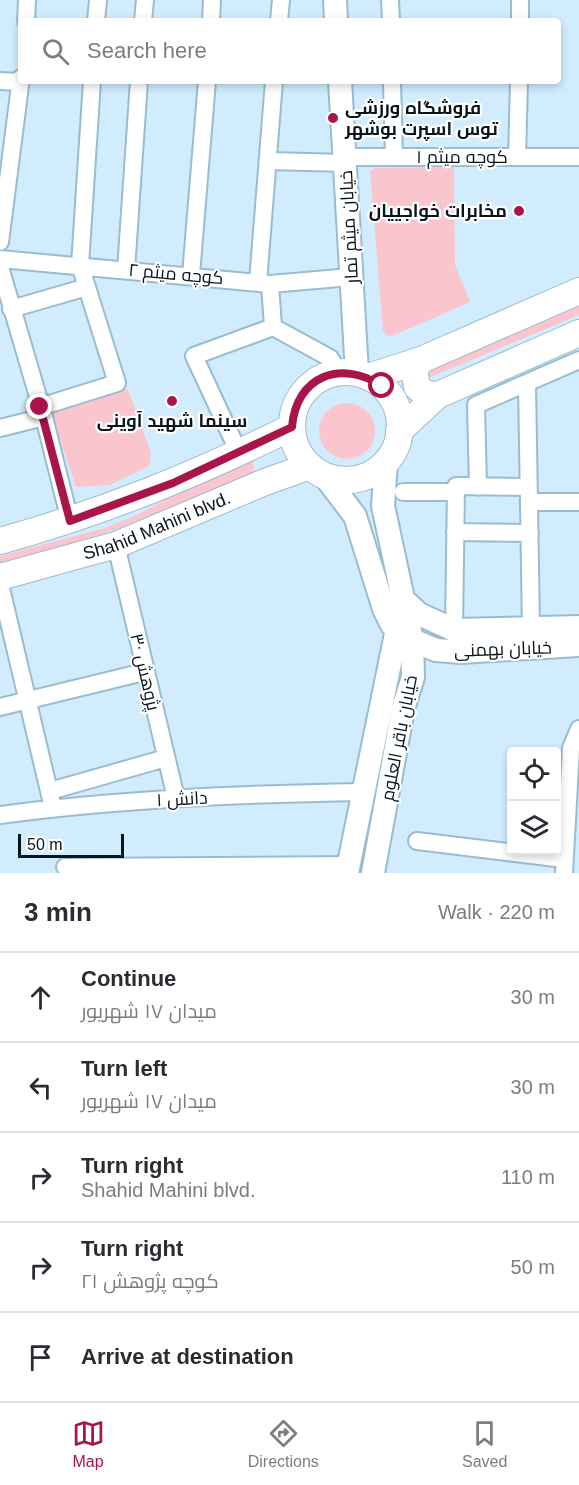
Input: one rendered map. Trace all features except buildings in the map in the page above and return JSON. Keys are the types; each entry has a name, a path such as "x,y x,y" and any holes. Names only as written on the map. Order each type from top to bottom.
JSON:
{"main road":[{"path":"355,374 382,386 392,399 399,414 399,431 395,448 386,462 372,472 356,478 339,479 316,470 297,448 292,427 293,413 306,388 321,378 355,374 421,360 579,291"},
{"path":"399,431 438,395 579,333"},
{"path":"421,360 414,370 417,387 426,394 438,395"},
{"name":"Shahid Mahini blvd.","path":"0,541 70,521 173,483 292,427"},
{"path":"239,453 260,453 267,461 265,482"},
{"name":"Shahid Mahini blvd.","path":"0,578 116,545 265,482 316,470"}],"street":[{"path":"26,18 27,0"},
{"path":"96,18 98,0"},
{"path":"143,18 145,0"},
{"path":"211,18 212,0"},
{"path":"279,18 281,0"},
{"path":"335,0 336,18"},
{"path":"390,0 391,18"},
{"path":"519,18 520,0"},
{"path":"0,81 18,80"},
{"path":"0,242 20,84"},
{"path":"0,428 117,383 80,265 92,84"},
{"path":"126,270 139,84"},
{"path":"192,275 207,84"},
{"path":"273,327 264,283 274,84"},
{"name":"خیابان میثم تمار","path":"340,84 346,160 355,374"},
{"path":"392,84 394,157"},
{"path":"517,157 519,84"},
{"name":"کوچه میثم ۱","path":"269,161 394,157 579,157"},
{"name":"کوچه میثم ۲","path":"0,259 264,283 351,277"},
{"path":"0,267 42,412 70,521"},
{"path":"11,309 87,287"},
{"path":"0,332 17,327"},
{"path":"239,453 194,356 273,327 355,374"},
{"path":"478,487 476,405 579,359 579,333"},
{"path":"527,383 531,628"},
{"name":"خیابان باقر العلوم","path":"373,873 403,709 413,677 405,634 406,603 383,506 386,462"},
{"path":"316,470 355,516 384,609 405,634"},
{"path":"454,630 456,486 478,487 579,502"},
{"path":"403,492 456,492"},
{"path":"355,516 359,505 372,500 383,506"},
{"path":"455,532 530,533"},
{"name":"پژوهش ۳۰","path":"116,545 144,672 176,798"},
{"path":"0,584 53,808"},
{"name":"خیابان بهمنی","path":"406,603 418,614 454,630 579,627"},
{"name":"خیابان باقر العلوم","path":"348,869 364,792 405,634"},
{"name":"خیابان بهمنی","path":"405,634 436,650 461,652 579,645"},
{"path":"413,677 461,652"},
{"path":"0,707 144,672"},
{"path":"417,841 564,866 572,838 574,782 571,748 579,729"},
{"path":"50,791 166,758"},
{"name":"دانش ۱","path":"0,815 53,808 176,798 364,792"},
{"path":"65,867 348,869"}],"shaded area":[{"path":"454,167 455,265 470,302 390,337 383,331 370,171 374,168"},
{"path":"579,303 579,315 428,378 424,368"},
{"path":"128,389 151,453 149,466 110,485 76,487 51,412"},
{"path":"341,403 353,403 367,411 375,425 373,442 367,451 353,459 341,459 324,447 319,437 319,425 331,408"},
{"path":"247,456 253,462 254,474 96,537 0,566 0,556 105,528 137,515"}],"place":[{"name":"فروشگاه ورزشی توس اسپرت بوشهر","path":"333,118"},
{"name":"مخابرات خواجییان","path":"519,211"},
{"name":"سینما شهید آوینی","path":"172,401"}],"route":[{"path":"40,407 70,521 173,483 292,427 293,413 298,400 306,388 321,378 339,372 357,373 382,386"}]}
